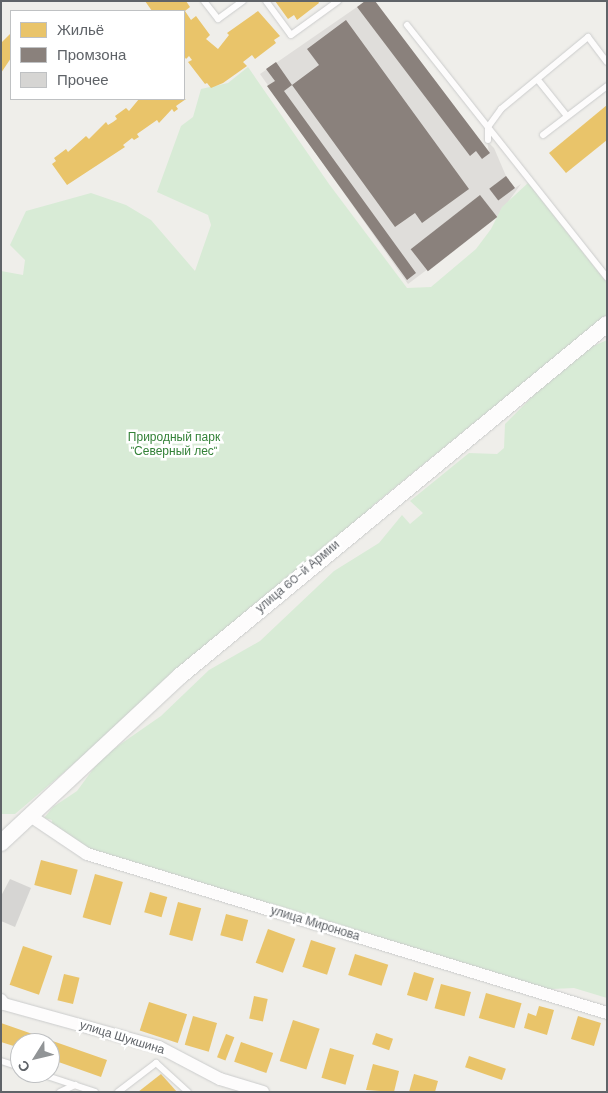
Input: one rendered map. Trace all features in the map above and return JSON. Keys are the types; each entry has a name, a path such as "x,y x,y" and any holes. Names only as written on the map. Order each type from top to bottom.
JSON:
{"street":[{"name":"улица 60-й Армии","path":"1,843 32,817 180,676 607,324"},
{"name":"улица Миронова","path":"32,817 87,854 607,1013"},
{"name":"улица Шукшина","path":"3,1002 159,1047 220,1079 263,1092"}],"lane":[{"path":"204,1 218,19 243,1"},
{"path":"266,1 291,35 338,1"},
{"path":"407,25 607,277"},
{"path":"488,140 488,127 501,109 588,37 607,62"},
{"path":"538,80 567,116"},
{"path":"543,135 607,86"},
{"path":"118,1092 156,1063 188,1092"},
{"path":"60,1080 95,1092"},
{"path":"60,1092 75,1085"}],"shaded area":[{"path":"375,1 489,152 487,141 494,148 506,176 515,188 521,184 497,217 408,284 260,74 357,7"}],"green space":[{"name":"Природный парк \"Северный лес\"","path":"248,67 329,184 407,288 431,287 476,249 491,229 502,207 528,183 607,283 607,315 372,506 372,510 15,814 1,814 1,271 23,275 25,260 10,245 26,211 91,193 126,205 151,220 195,271 211,225 208,215 157,192 181,126 193,117 201,89 228,83"},
{"path":"607,340 607,998 574,988 530,990 87,854 51,831 52,820 44,818 53,807 77,791 102,757 161,716 209,670 260,641 334,571 379,543 402,515 410,524 423,513 410,501 469,453 497,454 504,448 505,424 544,385 591,347"}],"building: Жильё":[{"path":"145,1 186,1 190,7 185,11 151,10"},
{"path":"275,1 318,1 319,3 297,20 294,15 288,19"},
{"path":"185,11 191,20 196,16 210,35 206,39 218,49 229,35 227,33 258,11 280,36 274,40 276,43 255,59 252,55 243,62 247,66 223,83 211,88 207,83 205,84 188,62 192,60 189,56 186,59"},
{"path":"10,34 10,60 1,73 1,43"},
{"path":"138,100 185,100 176,106 178,109 174,112 172,109 159,123 157,120 137,134 139,137 134,140 132,138 123,145 125,147 67,185 52,164 56,161 54,158 66,149 68,152 86,136 89,139 106,122 108,125 117,119 115,116 126,108 129,111"},
{"path":"607,105 607,140 566,173 549,153"},
{"path":"41,860 78,870 71,895 34,885"},
{"path":"95,874 123,882 110,925 83,917"},
{"path":"150,892 167,897 162,917 144,912"},
{"path":"178,902 201,908 192,941 169,935"},
{"path":"226,914 248,920 243,941 220,935"},
{"path":"268,929 295,939 283,973 256,963"},
{"path":"311,940 336,948 327,975 302,967"},
{"path":"23,946 52,956 39,995 10,985"},
{"path":"355,954 388,965 381,986 348,975"},
{"path":"414,972 434,978 427,1001 407,995"},
{"path":"64,974 80,978 73,1004 57,1000"},
{"path":"441,984 471,992 464,1016 435,1008"},
{"path":"486,993 522,1003 514,1028 479,1018"},
{"path":"254,996 268,999 263,1021 249,1018"},
{"path":"149,1002 187,1014 178,1043 140,1031"},
{"path":"539,1006 554,1010 547,1035 524,1028 528,1013 536,1016"},
{"path":"193,1016 217,1023 209,1052 185,1045"},
{"path":"578,1016 601,1023 594,1046 571,1039"},
{"path":"293,1020 320,1029 306,1070 280,1061"},
{"path":"1,1023 30,1033 10,1033 10,1045 1,1042"},
{"path":"376,1033 393,1039 389,1050 372,1044"},
{"path":"226,1034 234,1037 225,1061 217,1057"},
{"path":"241,1042 273,1053 266,1073 234,1062"},
{"path":"60,1044 107,1060 101,1077 60,1063"},
{"path":"330,1048 354,1055 345,1085 321,1078"},
{"path":"469,1056 506,1069 502,1080 465,1067"},
{"path":"373,1064 399,1071 394,1092 366,1090"},
{"path":"161,1074 177,1092 138,1092"},
{"path":"414,1074 438,1081 435,1092 409,1092"}],"building: Промзона":[{"path":"365,1 375,1 490,153 482,159 476,151 470,156 357,7"},
{"path":"346,20 469,189 422,223 415,213 395,227 292,85 319,65 307,49"},
{"path":"276,62 292,85 284,91 416,273 407,280 267,86 275,81 266,69"},
{"path":"506,176 515,188 498,201 489,189"},
{"path":"480,195 497,217 428,271 411,249"}],"building: Прочее":[{"path":"10,879 31,888 15,927 1,921 1,896"}]}
